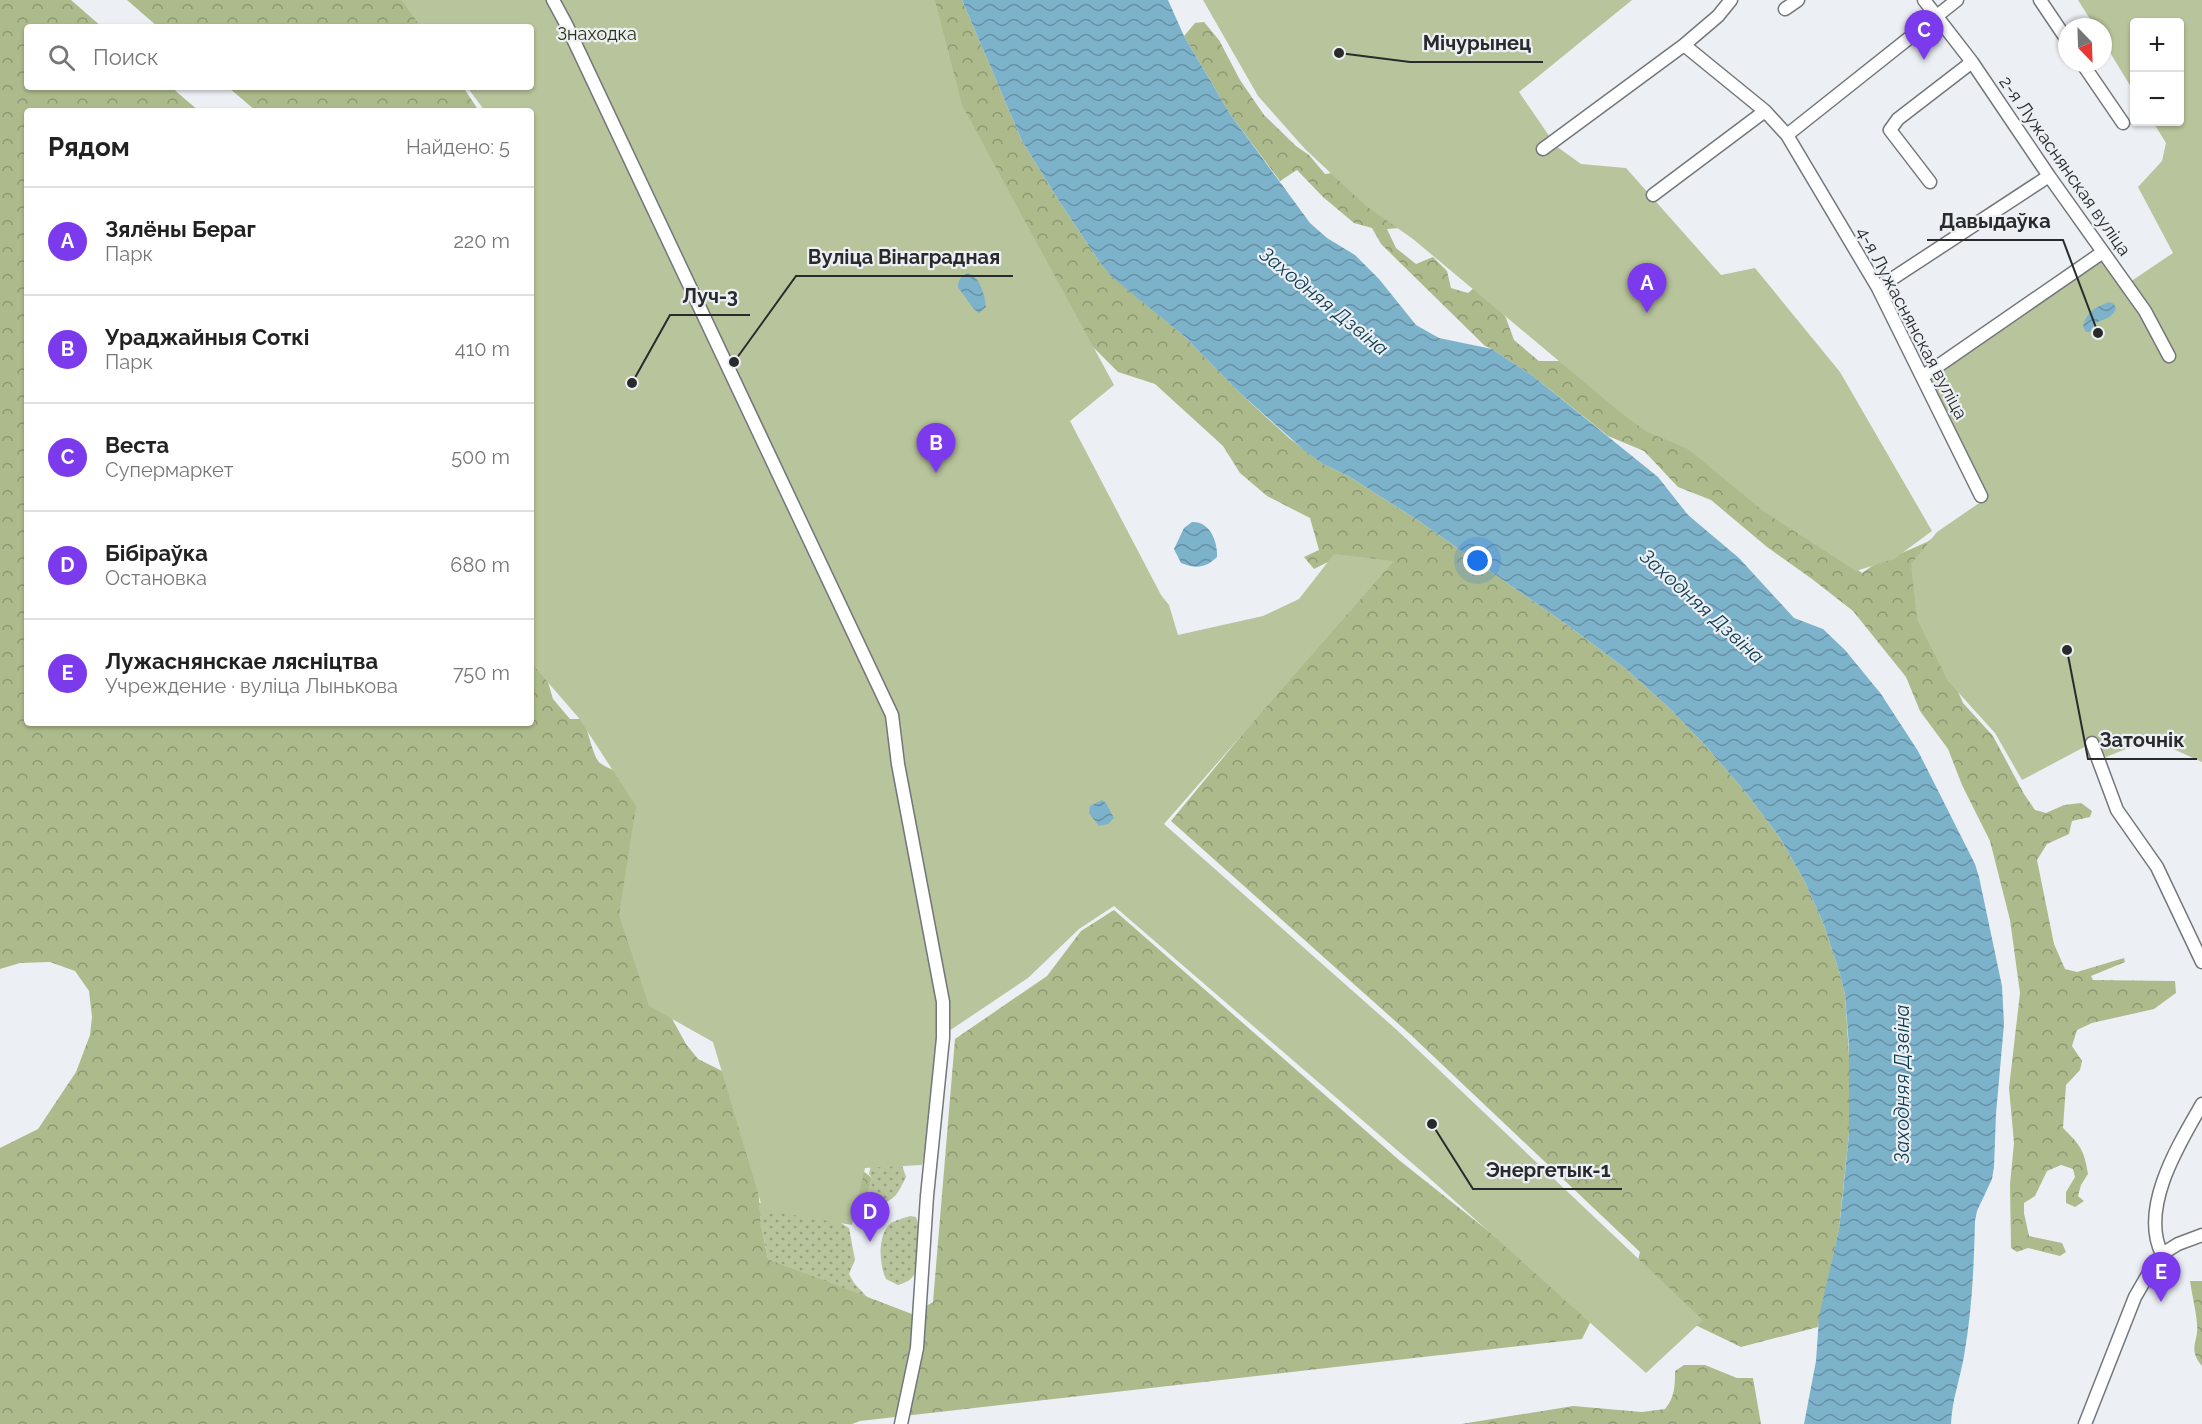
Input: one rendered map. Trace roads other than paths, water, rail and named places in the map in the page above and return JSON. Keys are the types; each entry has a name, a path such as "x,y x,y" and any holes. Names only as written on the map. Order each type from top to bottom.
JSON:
{"street":[{"path":"553,0 892,715 898,764 934,945 944,1015 927,1196 917,1348 901,1424"},
{"path":"1543,149 1684,45 1718,16 1731,0"},
{"path":"1785,9 1798,0"},
{"name":"2-я Лужаснянская вуліца","path":"1924,0 1972,62 2049,176 2145,311 2169,357"},
{"path":"1787,135 1957,0"},
{"path":"2040,0 2058,27"},
{"name":"4-я Лужаснянская вуліца","path":"1684,45 1765,111 1787,135 1878,288 1981,496"},
{"path":"1930,182 1890,130 1898,119 1972,62"},
{"path":"2088,72 2123,123"},
{"path":"1653,195 1765,111"},
{"path":"1878,288 2049,176"},
{"path":"1922,377 2103,252"},
{"path":"2094,749 2117,810 2157,867 2202,962"},
{"path":"2162,1254 2154,1231 2162,1185 2180,1142 2202,1104"},
{"path":"2085,1424 2135,1297 2150,1271 2162,1254 2178,1244 2202,1235"}],"water":[{"name":"Заходняя Дзвіна","path":"962,0 1168,0 1184,36 1230,114 1310,223 1327,238 1355,255 1379,279 1416,325 1439,338 1492,349 1533,376 1658,477 1688,515 1739,558 1794,618 1823,629 1845,650 1881,694 1918,751 1975,864 2002,986 2004,1024 1994,1167 1992,1179 1977,1211 1975,1221 1969,1322 1951,1424 1804,1424 1816,1361 1819,1317 1839,1229 1849,1134 1849,1047 1845,995 1824,925 1805,882 1780,838 1747,794 1704,744 1626,669 1416,519 1305,451 1240,393 1184,336 1113,278 1059,201 1022,141"},
{"path":"968,273 979,282 984,297 986,307 979,313 958,288 960,279"},
{"path":"2109,302 2114,304 2116,309 2112,315 2095,323 2090,332 2086,332 2083,327 2089,314 2095,308"},
{"path":"1192,522 1204,525 1212,534 1216,545 1217,557 1200,566 1181,563 1174,549 1184,528"},
{"path":"1102,800 1114,818 1108,824 1099,826 1089,813 1090,806"}],"place":[{"name":"Мічурынец","path":"1339,53"},
{"name":"Веста","path":"1924,60"},
{"name":"Зялёны Бераг","path":"1647,313"},
{"name":"Давыдаўка","path":"2098,333"},
{"name":"Вуліца Вінаградная","path":"734,362"},
{"name":"Луч-3","path":"632,383"},
{"name":"Ураджайныя Соткі","path":"936,473"},
{"name":"Заточнік","path":"2067,650"},
{"name":"Энергетык-1","path":"1432,1124"},
{"name":"Бібіраўка","path":"870,1242"},
{"name":"Лужаснянскае лясніцтва","path":"2161,1302"}],"park label":[{"name":"Знаходка","path":"597,34"}]}
